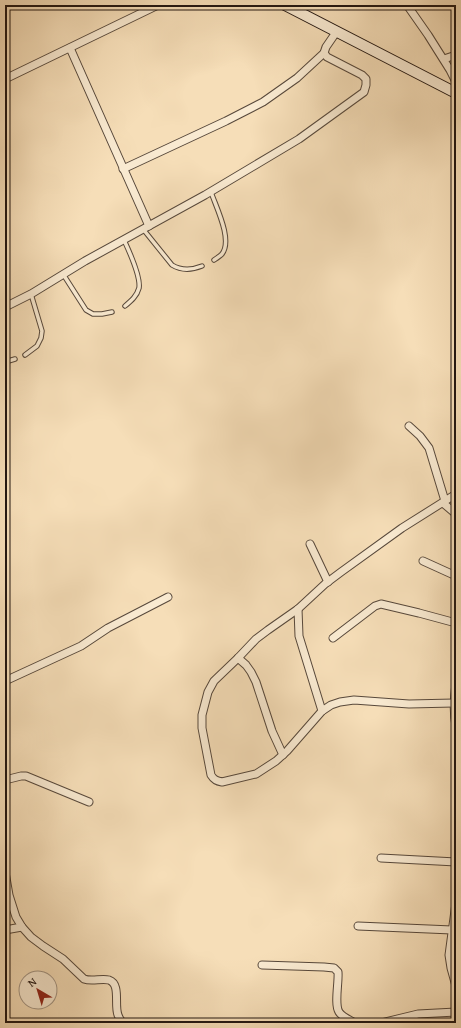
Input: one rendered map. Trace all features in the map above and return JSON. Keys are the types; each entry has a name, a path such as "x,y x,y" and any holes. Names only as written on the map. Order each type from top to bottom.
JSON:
{"street":[{"path":"5,79 158,5"},
{"path":"285,5 456,93"},
{"path":"407,5 453,70 456,82"},
{"path":"124,169 264,102 292,81 324,53 326,47 337,31"},
{"path":"70,48 124,169 146,228"},
{"path":"5,307 31,294 63,274 210,192 299,139 364,92 366,79 362,75 327,57 324,53"},
{"path":"444,59 456,55"},
{"path":"409,426 420,436 429,448 444,502 456,514"},
{"path":"454,703 409,704 354,700 340,702 331,705 322,711 283,755 256,774 222,782 213,779 211,775 202,728 202,715 208,692 214,681 262,634 298,609 340,572 402,528 456,494"},
{"path":"310,544 328,582"},
{"path":"423,561 456,576"},
{"path":"5,681 81,646 108,628 168,597"},
{"path":"333,638 375,606 380,604 456,623"},
{"path":"298,609 299,636 322,711"},
{"path":"238,658 246,665 256,682 272,731 283,755"},
{"path":"456,683 454,703 456,726"},
{"path":"5,780 26,776 89,802"},
{"path":"380,858 456,862"},
{"path":"5,872 9,895 16,917 22,927 31,937 63,958 84,980 110,980 114,983 116,988 118,1015 123,1023"},
{"path":"456,908 452,930 451,968 456,986"},
{"path":"358,926 452,930"},
{"path":"5,930 22,927"},
{"path":"262,965 334,968 338,972 337,1004 339,1011 343,1016 355,1023"},
{"path":"381,1023 418,1014 456,1012"}],"lane":[{"path":"210,192 222,223 226,244 223,253 214,260"},
{"path":"146,228 172,265 185,270 202,266"},
{"path":"124,240 137,272 139,282 139,289 135,297 125,306"},
{"path":"63,274 86,310 93,314 112,312"},
{"path":"25,355 37,346 41,338 42,331 31,294"},
{"path":"5,362 15,360"}]}
